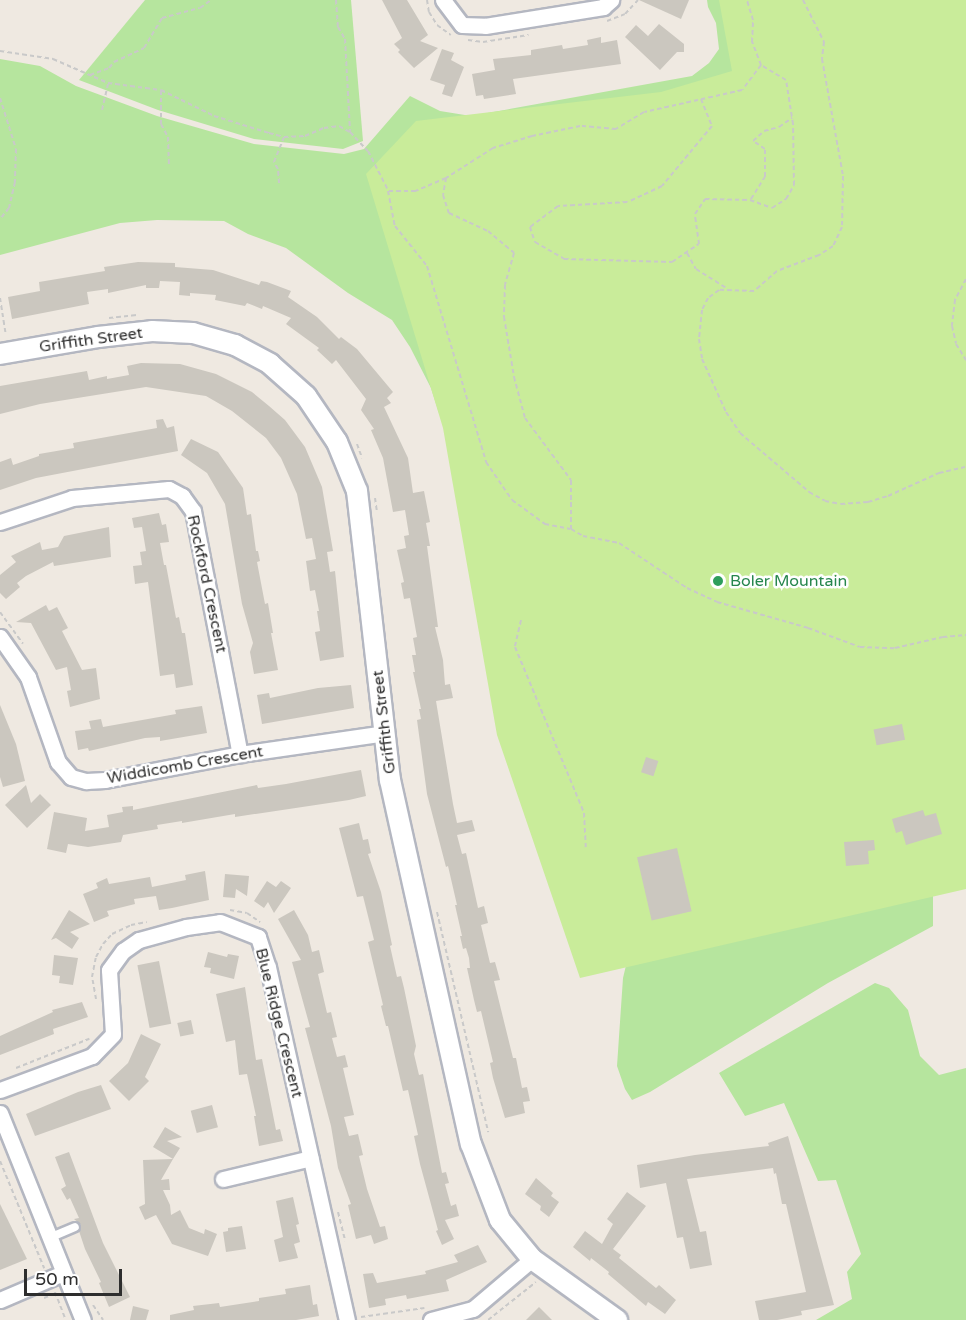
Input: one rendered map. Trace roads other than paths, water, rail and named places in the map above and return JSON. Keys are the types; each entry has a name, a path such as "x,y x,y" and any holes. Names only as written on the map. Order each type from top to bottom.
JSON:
{"street":[{"path":"443,0 444,5 462,25 485,26 603,7 611,0"},
{"name":"Griffith Street","path":"0,354 152,331 193,333 235,345 270,364 306,396 337,442 357,491 390,780 471,1144 500,1220 532,1259 617,1320"},
{"name":"Rockford Crescent","path":"0,522 72,498 169,489 182,496 193,511 240,754"},
{"name":"Widdicomb Crescent","path":"0,637 28,677 58,762 71,777 86,781 105,780 240,754 385,733"},
{"name":"Blue Ridge Crescent","path":"0,1090 92,1056 113,1034 109,970 123,951 139,940 186,927 220,922 258,937 268,967 347,1320"},
{"path":"0,1113 49,1238 56,1276 83,1320"},
{"path":"223,1179 311,1158"},
{"path":"429,1314 474,1309 532,1259"},
{"path":"0,1300 56,1276"}],"lane":[{"path":"49,1238 75,1227"}],"place":[{"name":"Boler Mountain","path":"718,581"}]}
